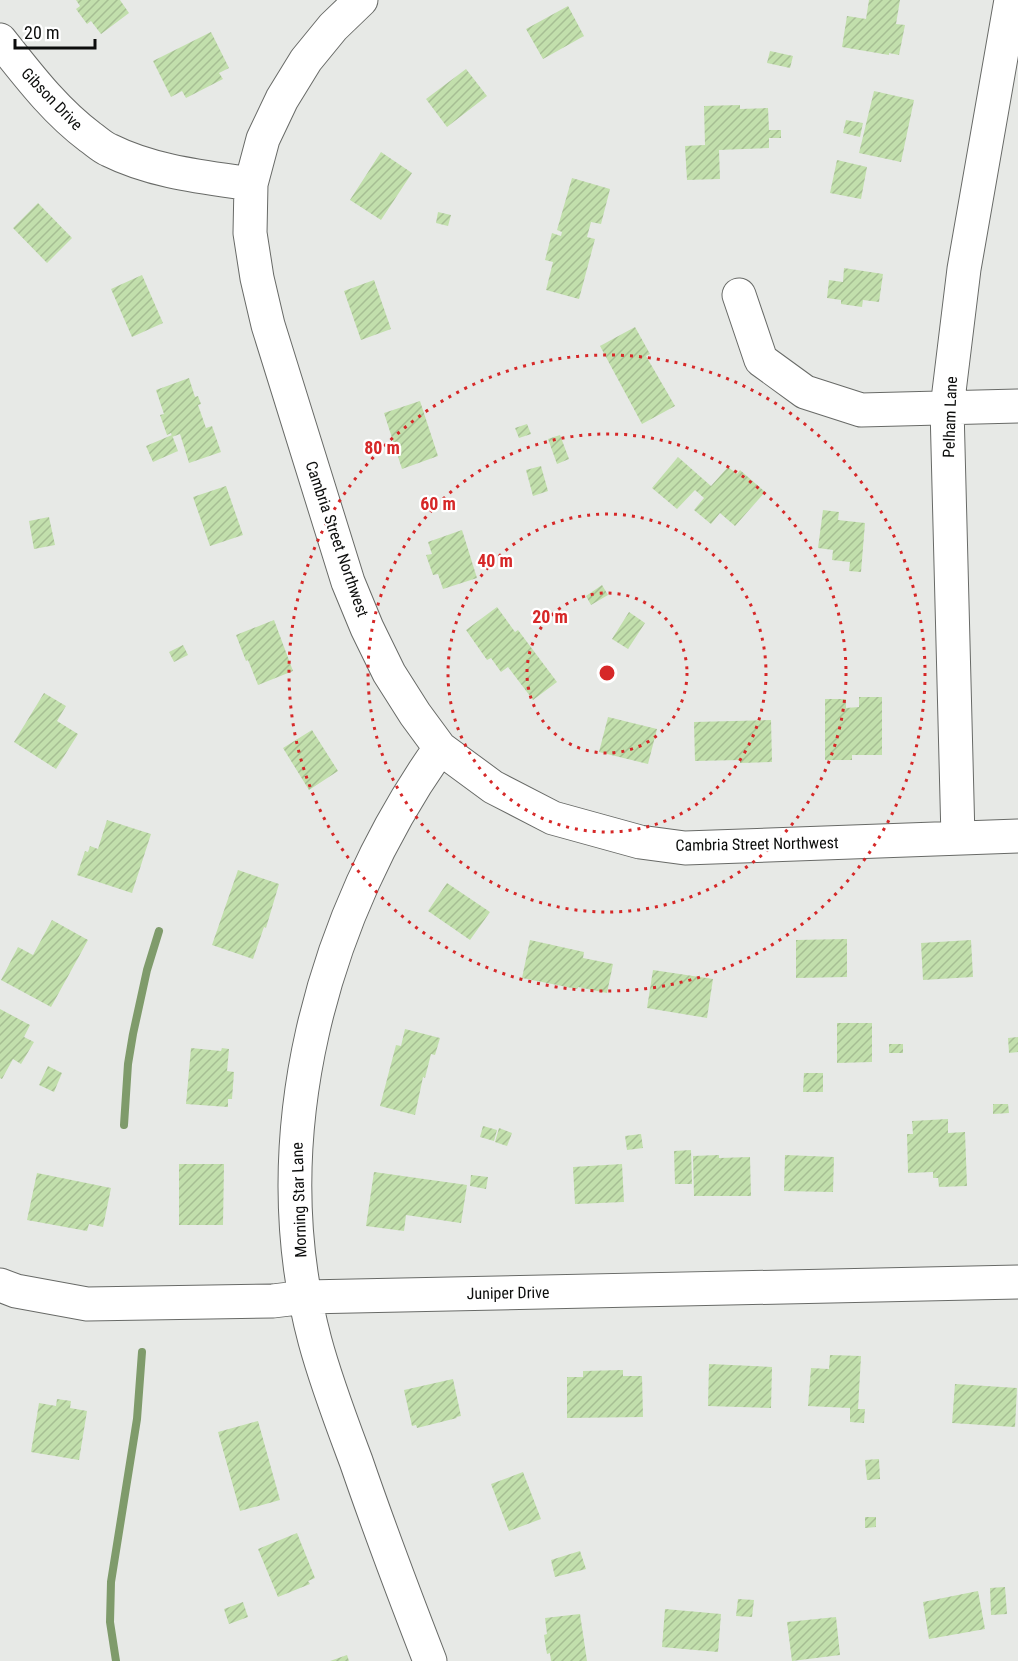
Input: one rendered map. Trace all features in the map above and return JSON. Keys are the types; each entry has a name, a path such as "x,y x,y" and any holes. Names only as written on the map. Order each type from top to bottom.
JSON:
{"street":[{"name":"Cambria Street Northwest","path":"361,0 333,27 313,51 282,99 263,139 251,184 250,232 268,326 348,582 389,673 440,748 493,787 553,818 640,842 685,848 1018,836"},
{"name":"Pelham Lane","path":"958,838 947,408 964,269 1011,0"},
{"name":"Gibson Drive","path":"0,40 70,122 107,150 150,166 251,184"},
{"path":"739,295 761,360 805,392 861,410 1018,406"},
{"name":"Morning Star Lane","path":"429,1661 331,1391 315,1340 306,1297 298,1238 296,1185 297,1136 302,1085 323,990 339,942 375,856 440,748"},
{"name":"Juniper Drive","path":"0,1286 87,1304 273,1301 306,1297 1018,1282"}],"building":[{"path":"76,0 120,0 129,13 101,34 91,21 87,24 76,9 80,6"},
{"path":"869,0 900,0 896,24 905,25 899,55 842,47 847,16 866,19"},
{"path":"568,6 584,36 543,59 526,29"},
{"path":"211,32 229,68 219,73 223,79 186,98 182,91 171,97 153,61"},
{"path":"770,51 793,56 790,68 767,63"},
{"path":"466,69 487,96 447,127 426,99"},
{"path":"874,91 914,100 901,162 859,153"},
{"path":"740,105 740,109 768,108 769,130 781,130 781,138 769,138 769,148 719,150 720,179 687,180 685,146 705,145 704,106"},
{"path":"846,120 863,123 860,137 843,133"},
{"path":"381,152 412,173 381,220 350,200"},
{"path":"837,160 867,167 861,199 830,193"},
{"path":"572,178 610,189 601,224 591,222 587,237 595,239 579,299 546,290 553,262 545,260 552,233 561,236 562,232 557,230"},
{"path":"38,203 72,238 47,263 13,228"},
{"path":"438,212 451,215 448,226 436,223"},
{"path":"844,268 883,274 879,302 863,300 862,307 841,304 841,300 827,298 829,280 843,282"},
{"path":"142,275 163,323 132,337 111,289"},
{"path":"374,280 391,329 361,340 344,291"},
{"path":"635,327 650,354 646,356 675,406 642,424 600,346"},
{"path":"189,378 195,397 198,396 201,404 198,405 206,428 212,426 221,452 189,463 180,434 172,437 171,433 167,435 160,415 164,414 156,390"},
{"path":"420,401 438,456 402,469 384,413"},
{"path":"527,424 531,434 519,438 515,428"},
{"path":"172,435 178,451 153,462 146,446"},
{"path":"560,435 569,459 557,464 548,439"},
{"path":"678,457 711,486 728,467 737,474 740,470 765,492 735,526 720,513 711,524 694,510 704,498 695,490 677,509 652,488"},
{"path":"541,466 548,491 533,496 526,470"},
{"path":"226,486 243,535 210,546 193,497"},
{"path":"823,510 839,512 838,520 865,523 861,572 849,571 850,562 832,560 833,550 818,548"},
{"path":"49,517 55,545 34,549 29,521"},
{"path":"462,530 477,578 443,589 438,574 433,575 426,555 432,554 428,542"},
{"path":"602,585 608,595 591,605 586,596"},
{"path":"497,607 515,632 518,630 557,682 533,700 508,667 501,672 491,658 487,660 466,630"},
{"path":"629,612 645,623 628,649 612,639"},
{"path":"274,620 293,671 258,685 236,635"},
{"path":"183,645 188,655 174,662 169,652"},
{"path":"44,693 66,706 57,721 78,734 56,769 14,742"},
{"path":"859,697 882,697 882,755 852,755 852,760 825,760 825,699 846,699 846,708 859,707"},
{"path":"608,717 657,729 648,764 599,752"},
{"path":"771,720 772,762 695,761 694,722"},
{"path":"312,730 338,771 309,790 283,748"},
{"path":"107,820 151,834 132,893 77,875 85,851 88,852 90,846 98,849"},
{"path":"238,870 279,884 266,928 264,927 253,959 212,945"},
{"path":"447,883 490,912 470,940 428,911"},
{"path":"52,920 88,940 51,1007 1,980 18,947 33,955"},
{"path":"847,939 847,977 796,978 796,940"},
{"path":"530,940 584,952 583,958 613,964 607,993 522,978"},
{"path":"971,940 973,977 923,980 921,943"},
{"path":"653,970 713,979 707,1018 647,1008"},
{"path":"0,1009 30,1025 24,1037 34,1042 21,1064 13,1059 2,1079 0,1078"},
{"path":"837,1023 872,1023 872,1062 837,1063"},
{"path":"405,1029 440,1038 435,1055 431,1054 425,1078 423,1077 415,1115 380,1106 396,1045 401,1046"},
{"path":"1018,1037 1018,1052 1009,1053 1008,1038"},
{"path":"889,1044 903,1044 903,1053 889,1053"},
{"path":"191,1048 221,1051 222,1048 229,1049 227,1071 234,1072 232,1099 228,1099 228,1107 186,1104"},
{"path":"48,1066 62,1073 54,1092 39,1085"},
{"path":"804,1073 823,1073 823,1092 803,1092"},
{"path":"993,1104 1008,1104 1009,1113 993,1114"},
{"path":"948,1119 948,1133 965,1132 967,1186 939,1187 938,1178 933,1178 933,1172 908,1173 907,1134 913,1134 912,1121"},
{"path":"483,1126 497,1130 494,1141 480,1137"},
{"path":"499,1128 512,1133 507,1146 495,1142"},
{"path":"641,1134 643,1148 627,1150 625,1136"},
{"path":"691,1150 692,1184 675,1184 674,1151"},
{"path":"719,1155 719,1158 750,1157 751,1196 694,1196 693,1156"},
{"path":"785,1155 834,1157 833,1192 784,1191"},
{"path":"179,1164 224,1164 223,1225 179,1225"},
{"path":"622,1164 624,1202 575,1204 573,1167"},
{"path":"374,1172 467,1185 461,1223 406,1215 404,1231 366,1226"},
{"path":"37,1173 111,1188 103,1227 89,1224 87,1231 27,1220"},
{"path":"471,1175 488,1177 486,1189 470,1186"},
{"path":"830,1355 861,1356 858,1409 865,1409 864,1423 850,1422 850,1408 808,1406 811,1368 829,1369"},
{"path":"709,1364 772,1367 771,1408 708,1406"},
{"path":"623,1370 623,1376 642,1376 643,1417 567,1418 567,1377 583,1377 583,1371"},
{"path":"453,1379 461,1416 417,1428 416,1425 412,1426 404,1390"},
{"path":"955,1384 1017,1388 1015,1427 952,1423"},
{"path":"57,1399 71,1401 70,1408 87,1411 79,1460 31,1452 39,1403 56,1406"},
{"path":"258,1421 280,1500 240,1511 218,1432"},
{"path":"879,1459 880,1479 867,1480 865,1460"},
{"path":"523,1472 541,1519 509,1531 491,1484"},
{"path":"865,1517 876,1517 876,1527 865,1528"},
{"path":"297,1533 315,1578 308,1581 310,1584 278,1597 258,1549"},
{"path":"580,1551 586,1569 555,1577 551,1560"},
{"path":"1005,1587 1007,1614 991,1615 990,1588"},
{"path":"978,1591 985,1629 929,1639 923,1602"},
{"path":"738,1599 754,1600 752,1617 736,1616"},
{"path":"243,1602 248,1617 229,1624 224,1609"},
{"path":"665,1609 721,1614 718,1652 662,1647"},
{"path":"580,1614 587,1661 551,1661 550,1653 547,1654 544,1635 547,1634 545,1618"},
{"path":"836,1617 840,1655 792,1661 787,1622"},
{"path":"347,1655 349,1661 330,1661"}],"waterway":[{"path":"124,1125 128,1064 133,1034 147,970 159,931"},
{"path":"116,1661 110,1622 111,1582 137,1419 142,1352"}]}
